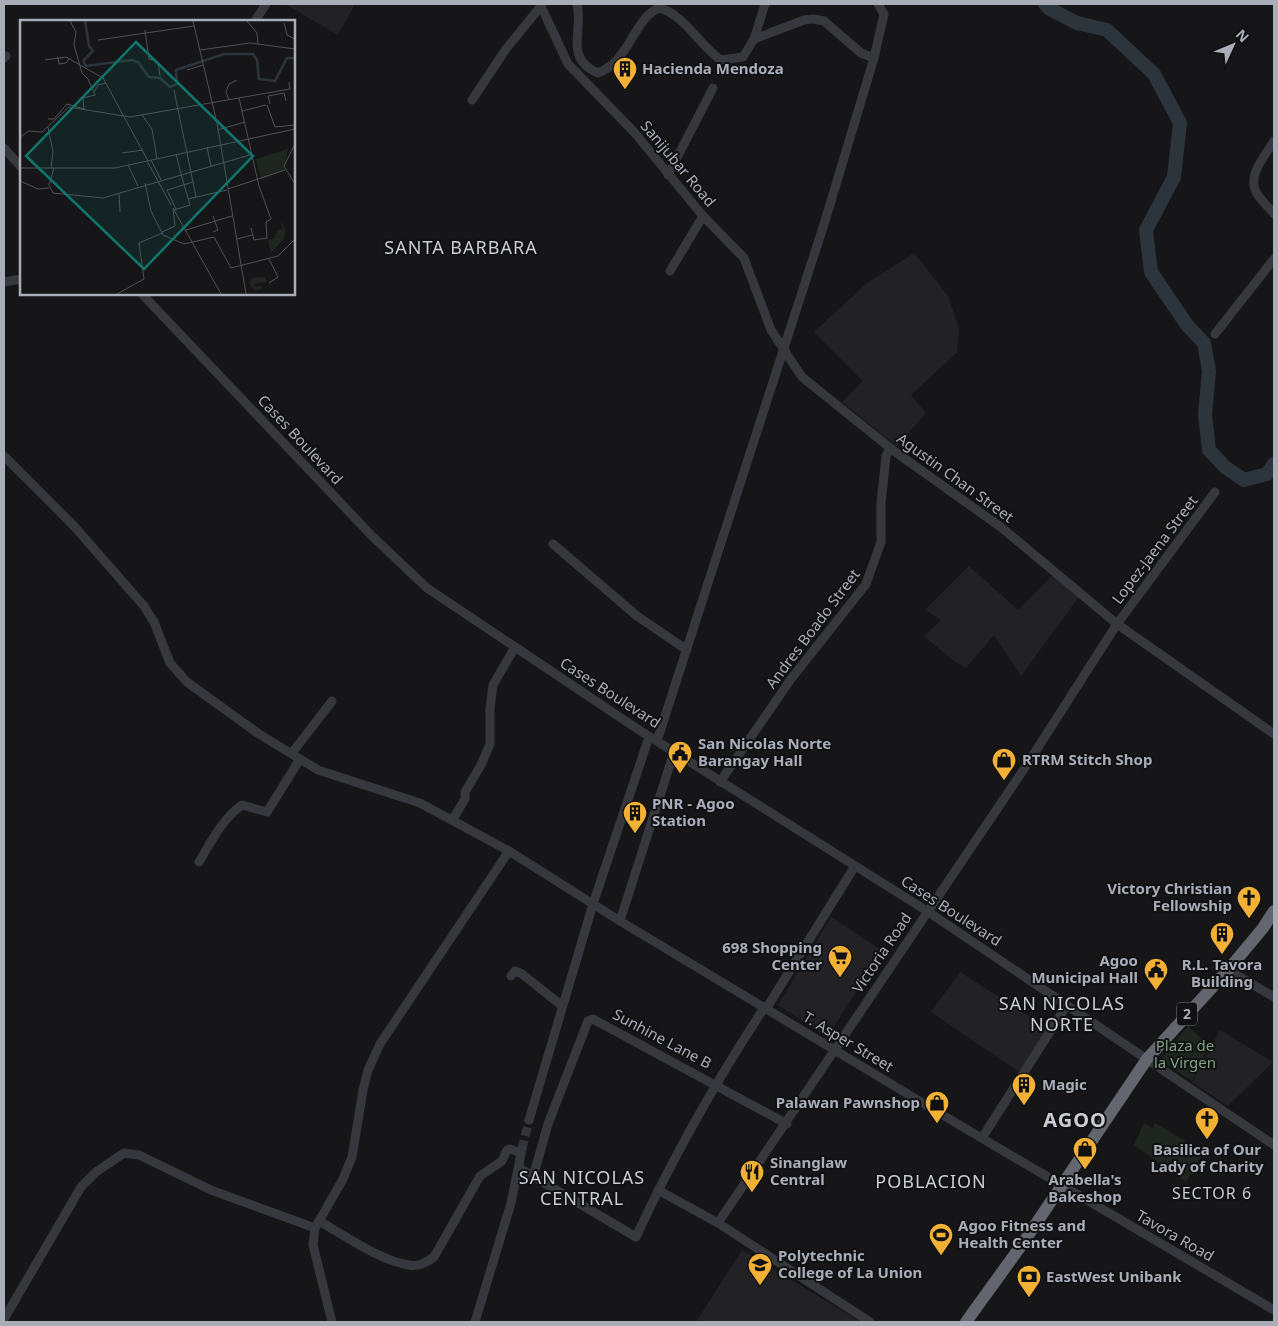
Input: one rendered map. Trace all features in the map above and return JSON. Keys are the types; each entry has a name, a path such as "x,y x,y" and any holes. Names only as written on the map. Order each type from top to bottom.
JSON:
{"highway":[{"name":"2","path":"966,1322 1062,1186 1147,1059 1228,970 1264,928 1274,911"}],"street":[{"path":"257,20 266,4"},
{"path":"577,4 579,20 575,41 581,61 598,72 606,70 625,52 647,16 659,8 666,10 682,22 721,60 743,57 754,39 765,4"},
{"path":"529,1120 561,1005 593,904 687,650 784,349 874,58 884,14 878,4"},
{"path":"472,100 506,49 541,5"},
{"name":"Sanijubar Road","path":"541,5 568,64 634,132 703,216 744,258 771,330 784,349"},
{"path":"754,39 804,20 813,19 824,21 861,53 874,58"},
{"path":"668,175 713,88"},
{"path":"1274,141 1254,173 1254,182 1256,192 1274,214"},
{"path":"4,148 20,166"},
{"path":"670,272 703,216"},
{"path":"1215,334 1274,259"},
{"path":"4,282 20,279"},
{"name":"Cases Boulevard","path":"143,295 413,576 427,588 653,739 927,912 1274,1145"},
{"name":"Agustin Chan Street","path":"784,349 802,377 810,385 890,448 1002,528 1117,624 1274,734"},
{"name":"Andres Boado Street","path":"720,782 791,678 866,584 881,542 880,503 886,456 890,448"},
{"name":"T. Asper Street","path":"4,456 72,525 108,568 144,606 154,622 170,663 181,678 259,734 318,770 420,803 453,819 1062,1186"},
{"name":"Lopez-Jaena Street","path":"1117,624 1215,492"},
{"path":"553,544 636,616 687,650"},
{"name":"Victoria Road","path":"718,1223 787,1124 834,1050 1028,764 1117,624"},
{"path":"453,819 482,765 490,744 490,709 493,685 515,647"},
{"path":"292,753 332,701"},
{"path":"620,921 674,752"},
{"path":"198,862 217,832 242,805 267,812 300,759"},
{"path":"332,1322 313,1245 317,1224 343,1178 352,1157 368,1070 380,1044 509,851"},
{"path":"519,1168 636,1237 658,1190 718,1084 855,866"},
{"path":"1228,970 1274,997"},
{"path":"511,976 515,971 522,974 561,1005"},
{"path":"982,1138 1067,1005"},
{"name":"Sunhine Lane B","path":"533,1177 548,1124 588,1021 593,1019 718,1084 787,1124"},
{"path":"4,1319 81,1187 96,1172 124,1153 139,1155 211,1190 317,1224 373,1251 410,1265 423,1264 434,1256 480,1176 502,1161 507,1150 522,1151 519,1168 474,1322"},
{"name":"Tavora Road","path":"1062,1186 1274,1310"},
{"path":"658,1190 718,1223 870,1322"}],"shaded area":[{"path":"285,4 355,4 338,35"},
{"path":"914,253 948,296 959,328 957,352 911,395 926,413 897,446 842,402 863,381 814,332 866,284"},
{"path":"969,566 1018,610 1054,574 1081,594 1021,676 994,635 966,668 954,661 924,636 941,620 925,610"},
{"path":"831,917 883,951 827,1037 778,1005"},
{"path":"960,972 1048,1028 1019,1072 931,1012"},
{"path":"1220,1030 1273,1062 1228,1106 1192,1082"},
{"name":"Polytechnic College of La Union","path":"742,1250 861,1322 696,1322"}],"green space":[{"name":"Plaza de la Virgen","path":"1188,1026 1209,1046 1192,1081 1160,1060"},
{"path":"1144,1123 1152,1128 1155,1123 1204,1152 1186,1182 1134,1145"}],"waterway":[{"path":"1045,4 1050,9 1077,23 1107,30 1154,74 1180,123 1174,177 1146,230 1151,272 1187,325 1204,343 1209,371 1205,415 1209,450 1225,467 1244,480 1267,474 1274,464"}],"tunnel":[{"path":"522,1149 529,1120"}],"place":[{"name":"Hacienda Mendoza","path":"625,90"},
{"name":"San Nicolas Norte Barangay Hall","path":"680,774"},
{"name":"RTRM Stitch Shop","path":"1004,781"},
{"name":"PNR - Agoo Station","path":"635,834"},
{"name":"Victory Christian Fellowship","path":"1249,919"},
{"name":"R.L. Tavora Building","path":"1222,955"},
{"name":"698 Shopping Center","path":"840,978"},
{"name":"Agoo Municipal Hall","path":"1156,991"},
{"name":"Magic","path":"1024,1106"},
{"name":"Palawan Pawnshop","path":"937,1124"},
{"name":"Basilica of Our Lady of Charity","path":"1207,1140"},
{"name":"Arabella's Bakeshop","path":"1085,1170"},
{"name":"Sinanglaw Central","path":"752,1193"},
{"name":"Agoo Fitness and Health Center","path":"941,1256"},
{"name":"Polytechnic College of La Union","path":"760,1286"},
{"name":"EastWest Unibank","path":"1029,1298"}],"district":[{"name":"SANTA BARBARA","path":"461,248"},
{"name":"SAN NICOLAS NORTE","path":"1062,1014"},
{"name":"AGOO","path":"1075,1120"},
{"name":"POBLACION","path":"931,1182"},
{"name":"SAN NICOLAS CENTRAL","path":"582,1188"},
{"name":"SECTOR 6","path":"1212,1193"}]}
